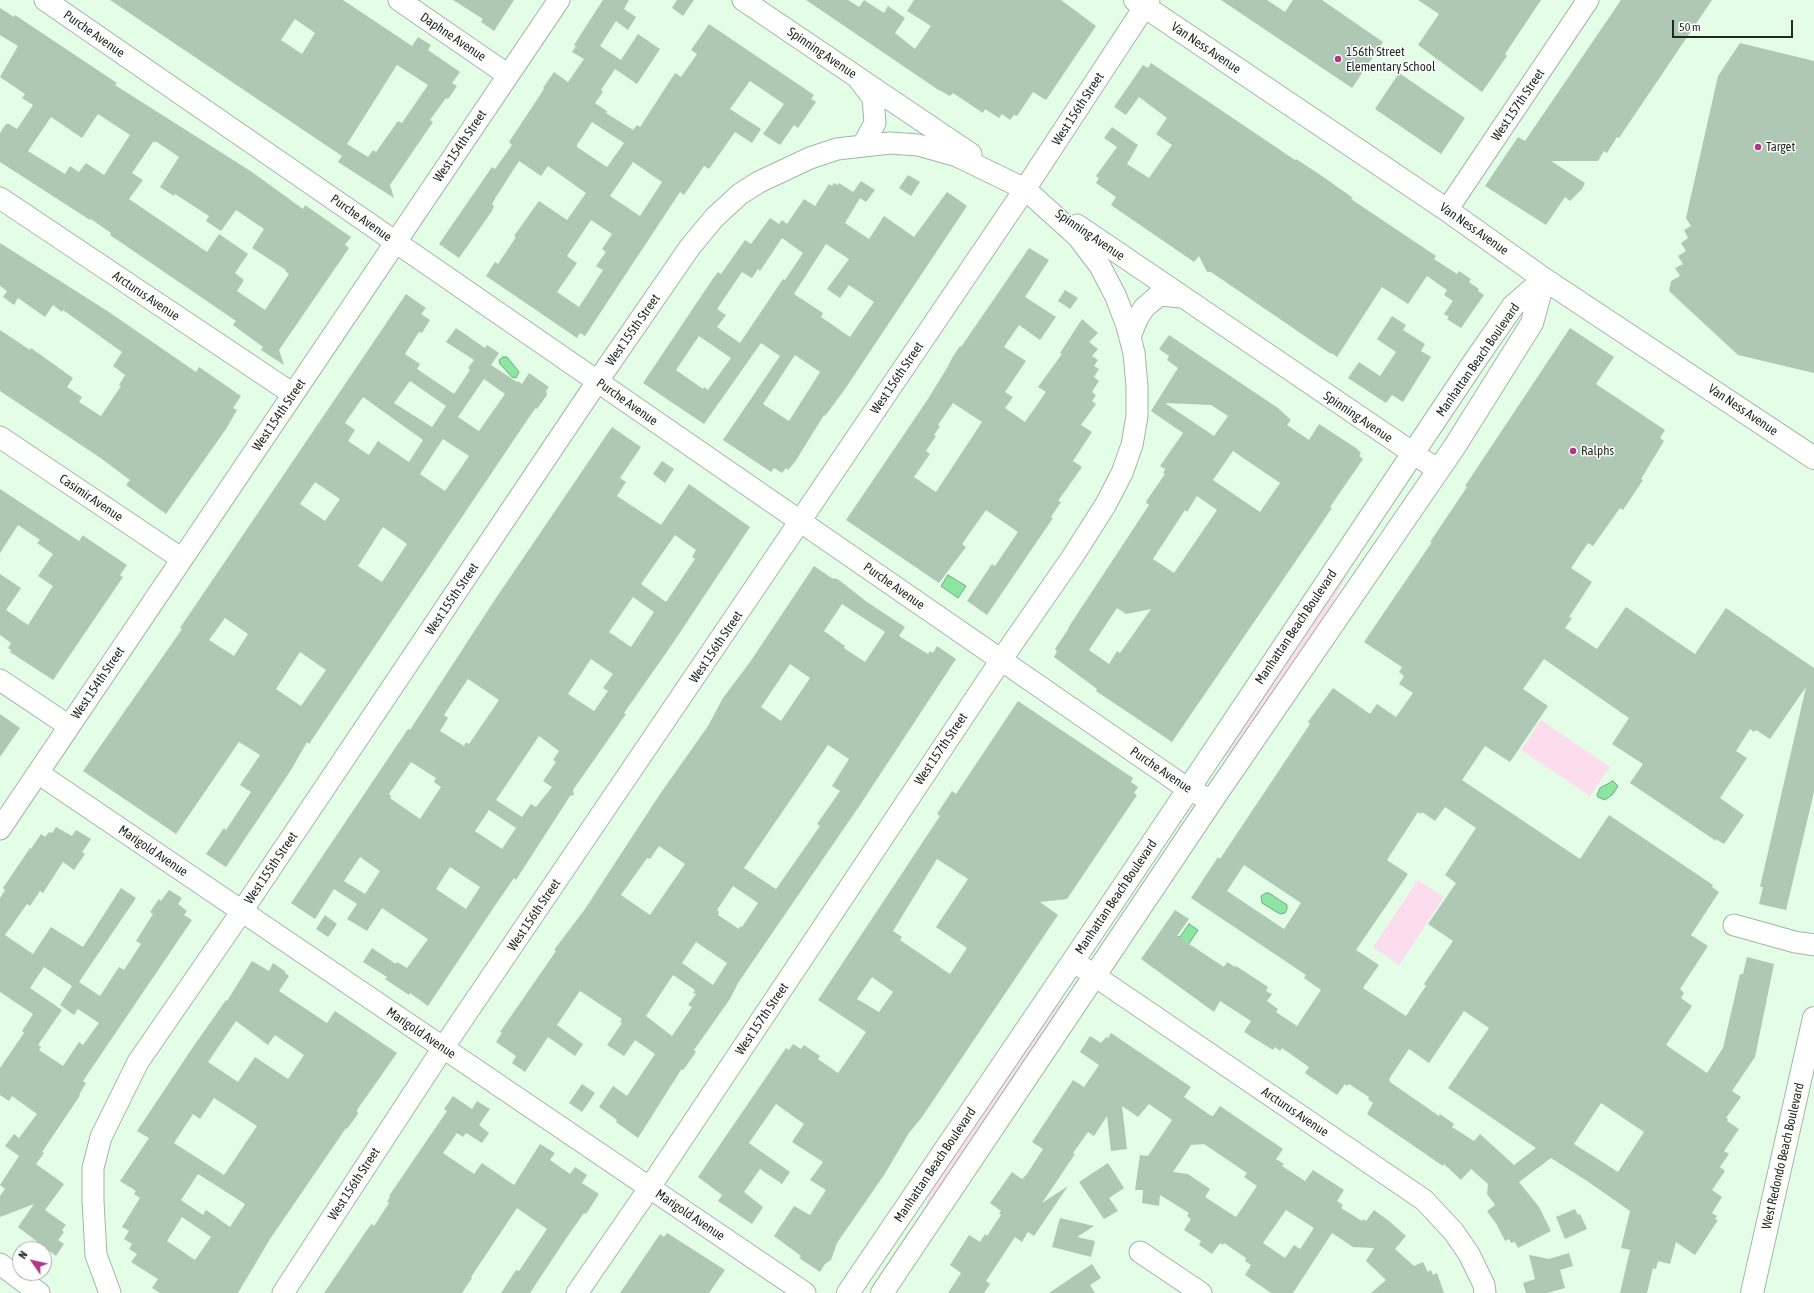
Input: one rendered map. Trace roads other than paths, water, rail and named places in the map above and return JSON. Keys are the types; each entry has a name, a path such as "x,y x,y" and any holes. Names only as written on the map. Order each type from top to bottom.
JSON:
{"main road":[{"name":"Van Ness Avenue","path":"1143,2 1447,210 1544,279 1814,458"},
{"name":"Manhattan Beach Boulevard","path":"848,1293 1513,306 1544,279"},
{"name":"Manhattan Beach Boulevard","path":"882,1293 1212,801 1455,446 1532,323 1544,279"},
{"name":"West Redondo Beach Boulevard","path":"1752,1293 1814,1018"}],"street":[{"name":"Purche Avenue","path":"45,0 1188,789 1212,801"},
{"name":"Daphne Avenue","path":"399,0 508,75"},
{"name":"West 154th Street","path":"0,829 558,0"},
{"name":"Spinning Avenue","path":"743,0 1025,189 1438,470"},
{"name":"West 157th Street","path":"1447,210 1588,0"},
{"name":"West 156th Street","path":"283,1293 443,1048 801,522 1025,189 1143,2"},
{"path":"856,76 873,98 875,123 863,145"},
{"name":"West 155th Street","path":"110,1293 96,1255 93,1168 101,1137 138,1062 242,911 597,382 690,247 715,217 740,194 760,182 810,158 838,149 890,143 918,146 957,156 1025,189"},
{"name":"West 157th Street","path":"577,1293 650,1187 1001,660 1073,556 1106,504 1122,473 1132,445 1138,416 1134,353 1130,337 1116,297 1100,266 1078,237 1025,189"},
{"name":"Arcturus Avenue","path":"0,198 293,394"},
{"path":"1130,337 1137,319 1144,308 1159,295 1182,297"},
{"name":"Casimir Avenue","path":"0,436 182,558"},
{"path":"0,680 69,726"},
{"name":"Marigold Avenue","path":"38,773 805,1293"},
{"path":"1734,925 1795,942 1814,945"},
{"name":"Arcturus Avenue","path":"1073,961 1424,1200 1453,1231 1469,1254 1484,1285 1485,1293"},
{"path":"1140,1252 1201,1293"},
{"path":"0,1264 39,1293"}],"place":[{"name":"156th Street Elementary School","path":"1338,59"},
{"name":"Target","path":"1758,147"},
{"name":"Ralphs","path":"1573,451"}]}
